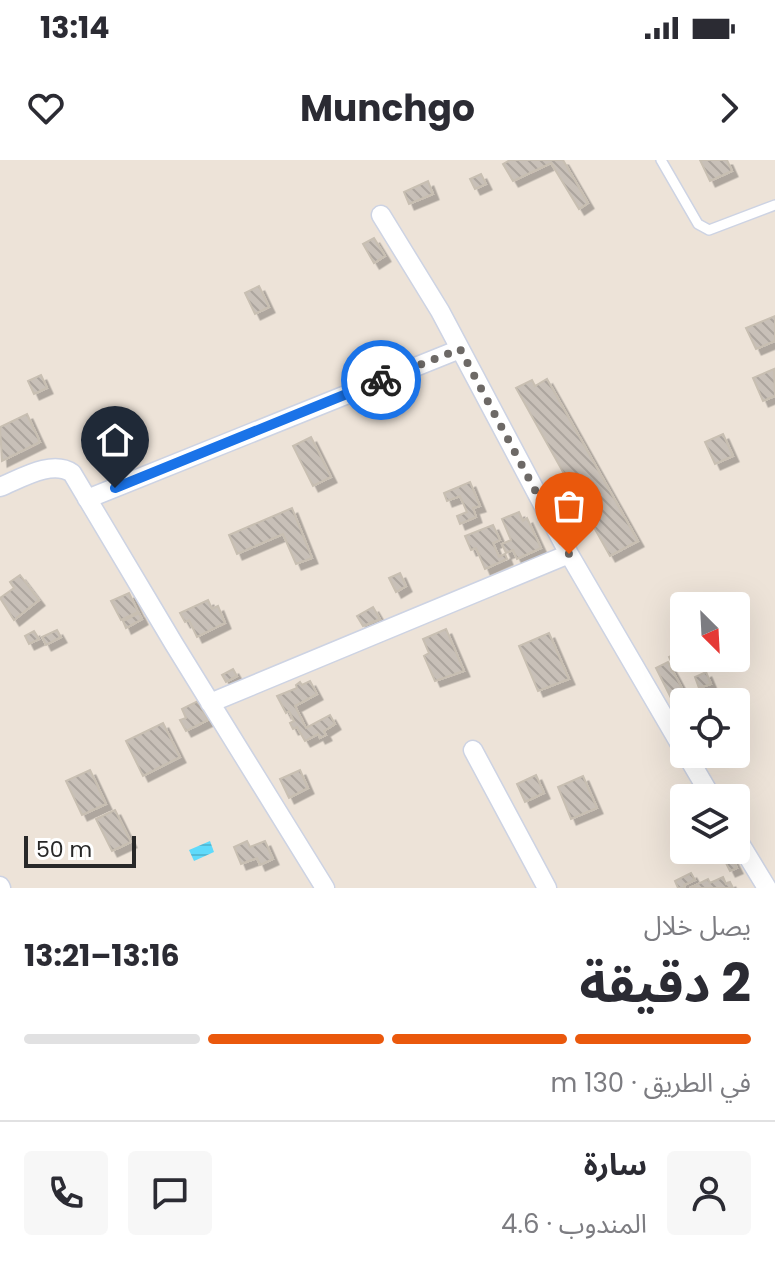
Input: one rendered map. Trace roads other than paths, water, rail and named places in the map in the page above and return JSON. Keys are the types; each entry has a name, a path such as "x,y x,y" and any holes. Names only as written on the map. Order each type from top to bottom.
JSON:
{"street":[{"path":"381,215 440,311 569,554 670,726"},
{"path":"87,499 460,349"},
{"path":"0,487 56,467 72,473 325,888"},
{"path":"210,703 569,554"},
{"path":"473,750 547,888"},
{"path":"750,860 767,888"}],"lane":[{"path":"661,160 698,224 709,230 775,205"}],"water":[{"path":"210,841 214,852 194,861 189,850"}]}
